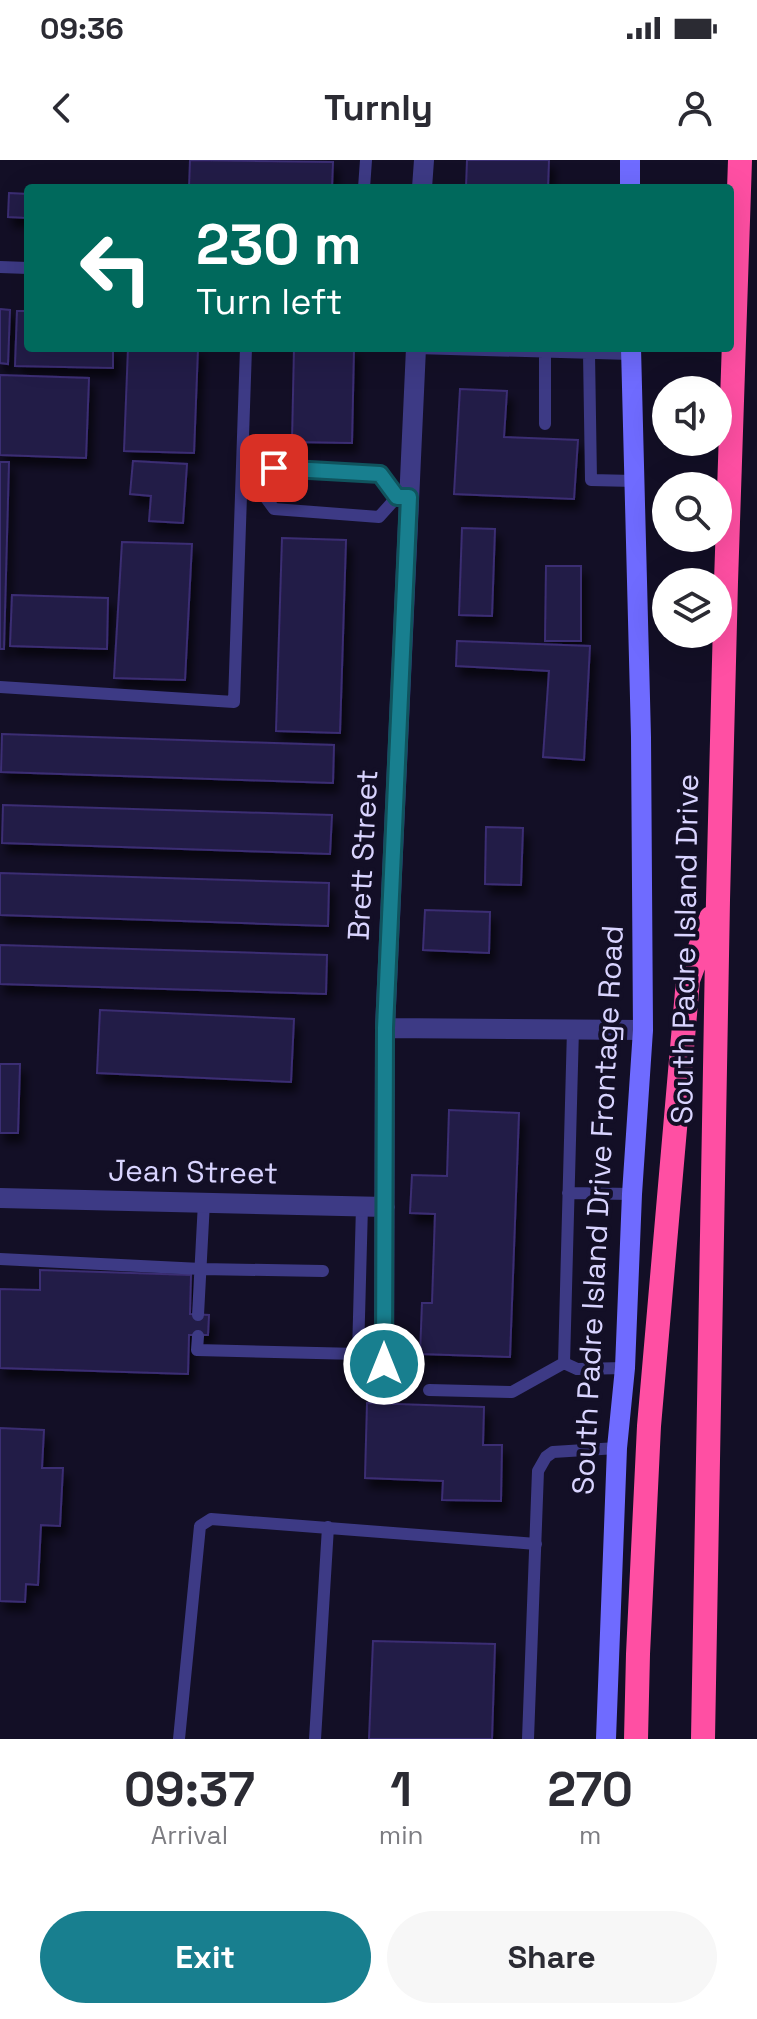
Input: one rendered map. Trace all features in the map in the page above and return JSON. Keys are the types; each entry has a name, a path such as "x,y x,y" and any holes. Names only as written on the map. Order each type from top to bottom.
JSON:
{"highway":[{"name":"South Padre Island Drive","path":"734,341 740,160"},
{"name":"South Padre Island Drive","path":"703,1739 718,900 734,352"},
{"path":"636,1739 649,1426 688,980 718,900"}],"main road":[{"path":"630,160 630,184"},
{"name":"South Padre Island Drive Frontage Road","path":"606,1739 617,1448 625,1368 643,1030 641,737 631,352"}],"street":[{"path":"422,184 424,160"},
{"name":"Brett Street","path":"384,1364 385,1028 403,497 416,352"},
{"path":"385,1028 643,1030"},
{"name":"Jean Street","path":"0,1198 385,1207"}],"lane":[{"path":"364,184 366,160"},
{"path":"0,267 24,268"},
{"path":"0,687 234,702 246,352"},
{"path":"545,424 545,352 610,352"},
{"path":"589,353 591,480 634,481"},
{"path":"241,487 258,487 274,468 380,474 403,497 379,517 319,513 274,509 258,487"},
{"path":"564,1363 573,1029"},
{"path":"568,1193 632,1194"},
{"path":"198,1315 204,1202"},
{"path":"198,1336 197,1350 358,1354 362,1206"},
{"path":"0,1259 201,1269 323,1271"},
{"path":"564,1363 577,1369 625,1368"},
{"path":"429,1390 512,1392 564,1363"},
{"path":"528,1739 538,1471 553,1452 617,1448"},
{"path":"179,1739 200,1526 211,1519 536,1544"},
{"path":"315,1739 328,1527"}],"building":[{"path":"190,160 333,162 332,184 189,184"},
{"path":"467,160 549,160 548,184 466,184"},
{"path":"9,193 24,194 24,218 8,217"},
{"path":"0,309 10,310 8,364 0,363"},
{"path":"17,311 24,311 24,352 113,352 113,368 15,366"},
{"path":"128,352 198,352 194,453 124,451"},
{"path":"294,352 354,352 352,443 292,442"},
{"path":"0,375 89,378 86,458 0,455"},
{"path":"460,389 507,391 504,437 578,440 574,499 454,494"},
{"path":"133,461 187,464 183,523 149,521 151,496 130,494"},
{"path":"0,462 9,462 4,649 0,649"},
{"path":"462,528 495,529 492,616 459,615"},
{"path":"282,538 346,540 340,733 276,731"},
{"path":"122,542 192,544 185,680 114,678"},
{"path":"546,566 581,566 581,641 545,641"},
{"path":"12,595 108,598 107,649 10,646"},
{"path":"457,641 590,646 584,760 543,757 549,671 456,666"},
{"path":"2,734 334,745 333,783 1,772"},
{"path":"3,805 332,815 330,854 2,843"},
{"path":"486,827 523,828 521,885 485,884"},
{"path":"0,873 329,883 328,926 0,915"},
{"path":"425,910 490,912 489,953 423,950"},
{"path":"0,945 327,955 326,994 0,984"},
{"path":"100,1010 294,1019 291,1082 97,1073"},
{"path":"0,1064 20,1064 18,1133 0,1133"},
{"path":"449,1110 519,1113 510,1357 420,1354 422,1303 432,1303 435,1214 410,1213 412,1175 447,1176"},
{"path":"40,1270 191,1275 190,1314 209,1315 208,1335 189,1335 188,1374 0,1368 0,1289 40,1290"},
{"path":"367,1403 484,1407 483,1445 502,1445 501,1501 442,1500 443,1481 365,1478"},
{"path":"0,1428 44,1430 42,1468 63,1468 60,1526 41,1525 38,1585 26,1584 25,1602 0,1601"},
{"path":"373,1641 495,1644 492,1739 369,1739"}],"route":[{"path":"274,468 380,474 397,497 409,497 385,1028 384,1364"}]}
